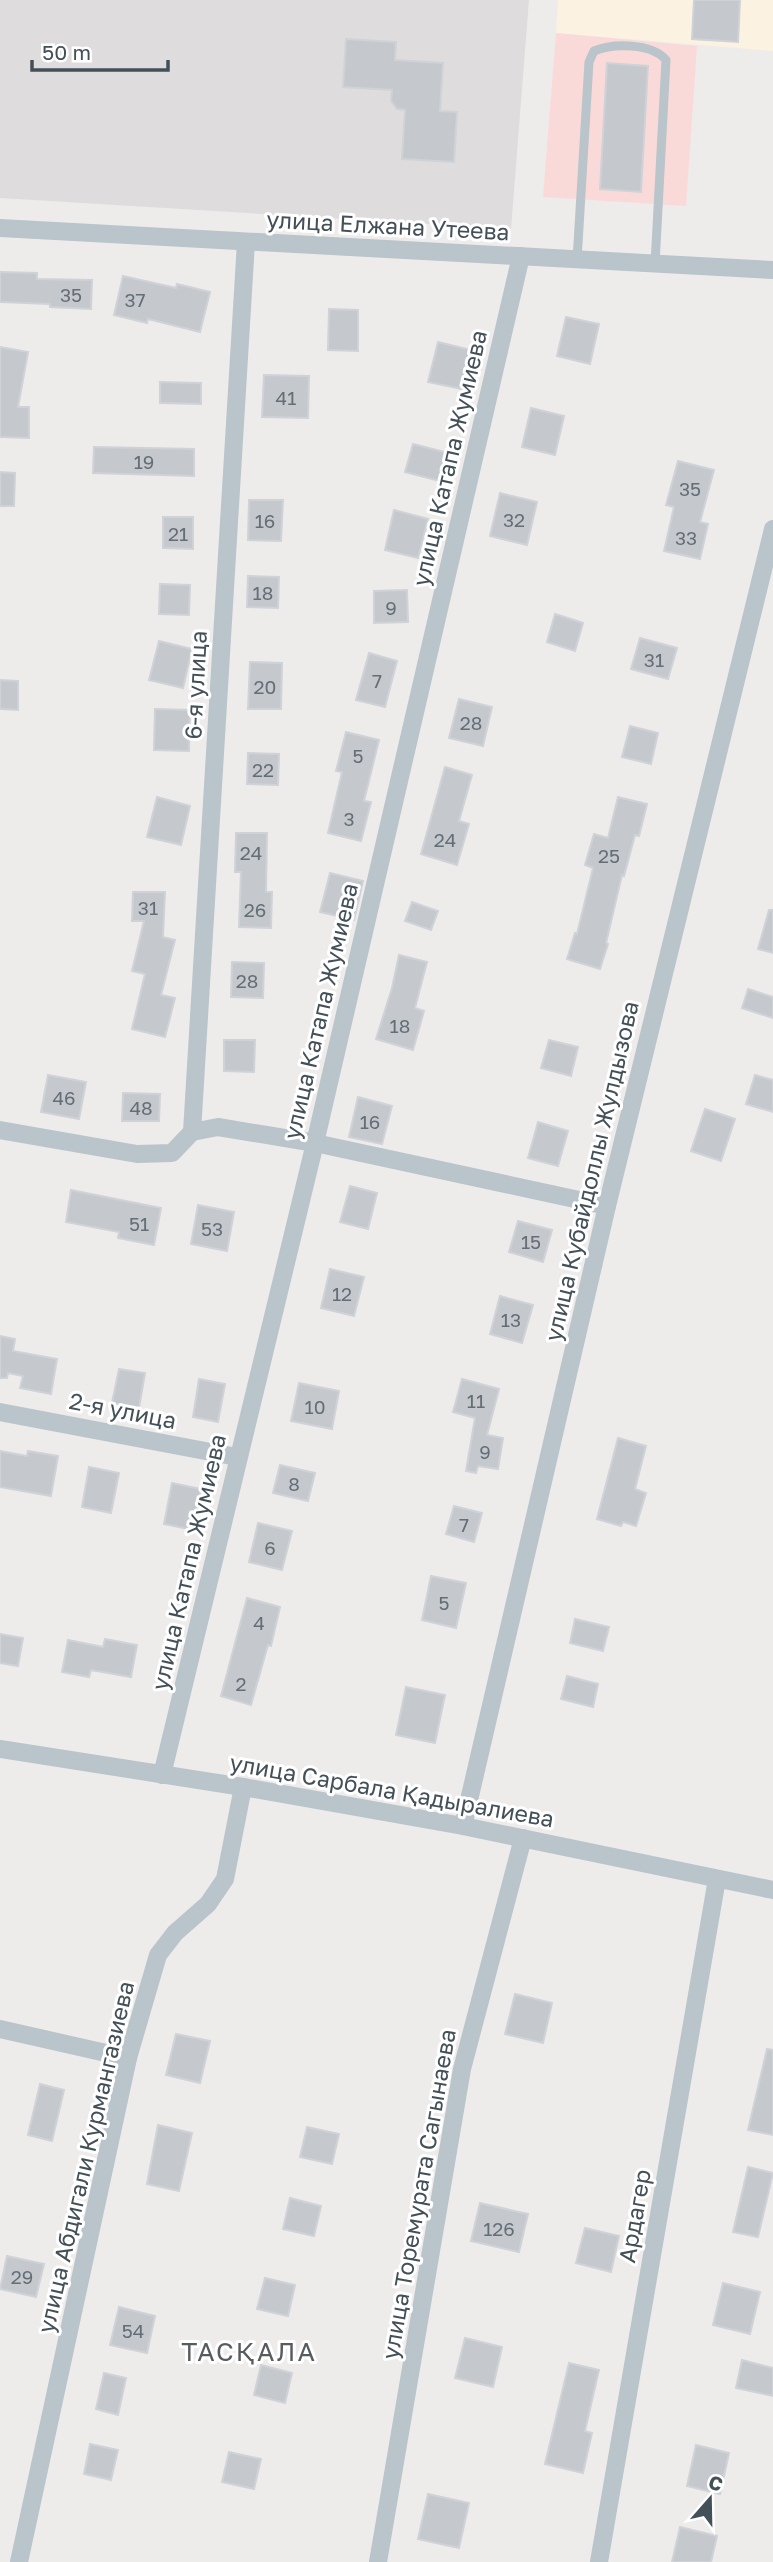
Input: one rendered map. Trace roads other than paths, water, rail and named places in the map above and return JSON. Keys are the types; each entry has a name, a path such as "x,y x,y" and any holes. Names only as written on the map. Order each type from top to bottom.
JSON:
{"street":[{"name":"улица Елжана Утеева","path":"0,228 773,270"},
{"name":"6-я улица","path":"192,1132 246,242"},
{"name":"улица Катапа Жумиева","path":"162,1775 315,1143 521,256"},
{"name":"улица Кубайдоллы Жулдызова","path":"463,1826 607,1206 773,529"},
{"path":"0,1130 137,1154 172,1153 192,1132 218,1127 315,1143 607,1206"},
{"name":"2-я улица","path":"0,1412 237,1457"},
{"name":"улица Сарбала Қадыралиева","path":"0,1749 243,1787 463,1826 773,1890"},
{"name":"улица Абдигали Курмангазиева","path":"19,2562 128,2058 158,1955 175,1933 208,1904 225,1880 243,1787"},
{"name":"улица Торемурата Сагынаева","path":"379,2562 462,2069 523,1838"},
{"name":"Ардагер","path":"600,2562 717,1879"},
{"path":"0,2029 128,2058"}],"lane":[{"path":"577,260 589,62 594,51 605,47 649,49 659,52 666,60 655,264"}],"district":[{"name":"ТАСҚАЛА","path":"249,2351"}]}
